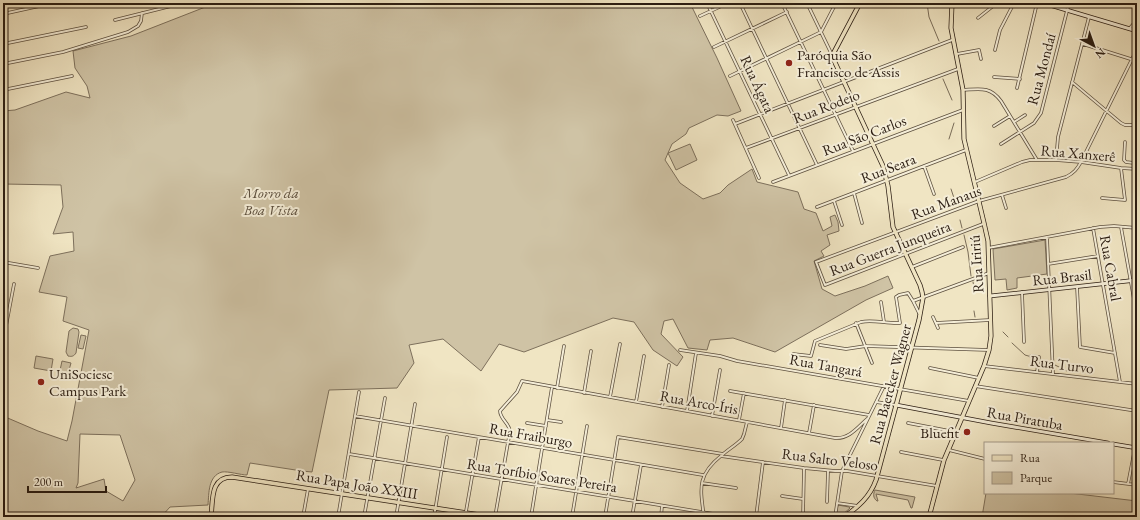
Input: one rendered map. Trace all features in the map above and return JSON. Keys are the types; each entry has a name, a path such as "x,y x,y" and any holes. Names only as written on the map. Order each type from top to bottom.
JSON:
{"main road":[{"path":"860,3 832,56 883,166 888,180 895,233 912,267 921,288 923,298"},
{"name":"Rua Iririú","path":"929,517 944,460 984,366 991,336 988,248 984,223 966,150 964,132 964,90 952,40 950,23 952,3"},
{"name":"Rua Baercker Wagner","path":"844,517 858,506 869,494 878,475 923,298"},
{"name":"Rua Papa João XXIII","path":"211,516 215,487 219,481 232,477 436,508 465,515 494,517"}],"street":[{"path":"3,14 53,3"},
{"path":"115,20 183,3"},
{"name":"Rua Ágata","path":"707,3 789,175"},
{"path":"700,16 728,3"},
{"path":"740,3 817,165"},
{"path":"782,3 853,152"},
{"path":"807,3 832,56"},
{"path":"730,76 821,32 836,3"},
{"path":"978,18 997,3"},
{"path":"995,50 1000,30 1014,3"},
{"path":"1017,88 1037,3"},
{"path":"1043,3 1137,31"},
{"name":"Rua Mondaí","path":"1001,144 1034,123 1042,114 1070,3"},
{"path":"714,47 787,12"},
{"path":"3,64 63,52 128,32 138,26 141,21 142,13"},
{"path":"1056,160 1058,137 1089,17"},
{"path":"1130,29 1137,20"},
{"path":"3,44 86,27"},
{"path":"735,124 952,40"},
{"path":"1082,44 1137,61"},
{"name":"Rua Manaus","path":"825,285 816,262 979,201 1069,175 1076,170 1137,49"},
{"path":"956,54 979,50 981,59"},
{"name":"Rua Rodeio","path":"746,148 959,68"},
{"path":"3,90 72,76"},
{"path":"994,77 1020,79"},
{"path":"1072,82 1121,123 1125,125 1137,124"},
{"path":"964,90 984,89 992,91 999,98 1037,160"},
{"name":"Rua São Carlos","path":"773,182 964,110"},
{"path":"1014,122 1025,115"},
{"path":"994,126 1010,116"},
{"path":"733,120 760,178"},
{"path":"1125,142 1124,160 1128,163 1128,168"},
{"name":"Rua Seara","path":"817,207 966,150"},
{"name":"Rua Xanxerê","path":"974,182 1022,162 1037,160 1081,162 1121,168 1136,168"},
{"path":"1128,163 1134,163 1137,161"},
{"path":"924,166 934,194"},
{"path":"1102,198 1125,200 1121,168"},
{"path":"1136,168 1137,202"},
{"path":"854,193 862,223"},
{"path":"1002,195 1006,208"},
{"path":"834,201 842,225"},
{"name":"Rua Guerra Junqueira","path":"825,285 984,223"},
{"path":"1121,227 1137,316"},
{"path":"988,248 1093,228 1137,228"},
{"name":"Rua Cabral","path":"1093,228 1120,382"},
{"path":"1047,237 1053,374"},
{"path":"912,267 963,247"},
{"path":"1048,264 1098,256"},
{"path":"3,262 38,268"},
{"path":"913,301 989,273"},
{"name":"Rua Brasil","path":"990,296 1137,280"},
{"path":"3,342 14,284"},
{"path":"1077,287 1080,348 1114,353"},
{"path":"1022,292 1024,342"},
{"path":"793,354 811,356 815,341 856,323 866,321 900,323 897,296 908,293 920,314"},
{"path":"881,302 884,322"},
{"path":"3,314 8,314"},
{"path":"933,318 938,328"},
{"path":"936,323 991,320"},
{"path":"856,323 872,363"},
{"path":"610,397 620,344"},
{"path":"820,345 846,349 866,346 988,350"},
{"path":"557,388 564,346"},
{"name":"Rua Tangará","path":"680,350 969,401"},
{"path":"584,392 591,351"},
{"path":"687,411 696,353"},
{"path":"636,402 644,356"},
{"path":"1031,356 1040,357 1037,372"},
{"path":"662,406 669,365"},
{"name":"Rua Turvo","path":"984,366 1137,384"},
{"path":"930,368 979,378"},
{"path":"712,416 720,370"},
{"name":"Rua Arco-Íris","path":"509,442 510,429 500,415 500,411 517,392 522,381 835,438 850,434 867,419"},
{"path":"835,517 842,471 884,386"},
{"path":"975,386 1137,411"},
{"path":"531,517 552,387"},
{"path":"730,391 869,415"},
{"path":"338,517 359,392"},
{"path":"739,420 744,393"},
{"path":"364,517 385,398"},
{"path":"781,428 785,400"},
{"path":"876,402 896,405"},
{"path":"396,517 415,404"},
{"path":"809,433 814,405"},
{"name":"Rua Piratuba","path":"896,405 1102,442"},
{"name":"Rua Fraiburgo","path":"355,416 704,475"},
{"path":"547,420 561,422"},
{"path":"704,517 701,492 704,475 709,466 742,439 747,422"},
{"path":"527,423 546,426"},
{"path":"908,423 955,432"},
{"path":"572,517 587,426"},
{"path":"434,517 447,437"},
{"path":"465,515 479,437"},
{"name":"Rua Salto Veloso","path":"614,460 618,437 763,462 828,471 878,475 937,486"},
{"path":"494,517 509,442"},
{"path":"1114,444 1136,448 1128,484"},
{"path":"948,450 984,459"},
{"path":"901,452 944,460"},
{"name":"Rua Toríbio Soares Pereira","path":"349,454 732,517"},
{"path":"605,517 614,460"},
{"path":"756,517 763,462"},
{"path":"632,517 641,464"},
{"path":"803,517 804,468"},
{"path":"827,502 828,471"},
{"path":"1114,482 1137,485"},
{"path":"702,483 736,488"},
{"path":"303,517 308,488"},
{"path":"782,496 803,499"},
{"path":"837,503 858,506"},
{"path":"660,517 662,506"},
{"path":"211,516 222,517"}],"green space":[{"name":"Morro da Boa Vista","path":"690,3 741,111 728,116 717,115 689,128 686,134 672,144 665,160 680,183 703,199 720,193 728,185 752,169 757,182 798,192 804,209 816,213 823,231 832,226 830,217 835,215 838,222 839,231 827,235 830,245 821,251 824,256 814,261 822,289 835,296 865,286 888,276 893,288 866,300 775,352 733,338 710,340 707,350 688,348 673,319 664,321 661,334 683,357 677,366 653,350 634,322 613,318 524,352 499,344 481,371 443,339 409,345 414,363 397,388 329,390 312,472 250,463 247,475 222,472 214,477 209,490 208,505 170,507 161,517 3,517 3,416 38,431 67,441 89,330 63,321 67,297 39,292 50,256 74,251 73,232 53,234 63,207 61,185 3,184 3,111 15,110 66,92 90,98 87,86 75,68 73,51 131,36 213,4","holes":["80,434 120,435 135,480 123,501 106,491 104,479 76,488 78,483"]},
{"path":"690,144 697,160 676,170 668,153"},
{"path":"1045,240 1047,274 1017,278 1017,288 1007,290 1006,279 995,280 993,249"},
{"path":"73,328 78,329 79,332 76,353 73,356 68,356 66,352 69,331"},
{"path":"81,335 86,336 83,349 78,348"},
{"path":"36,356 53,359 51,371 34,368"},
{"path":"62,361 71,363 67,377 59,375"},
{"path":"875,490 915,497 912,508 908,500 876,494 877,501 874,496"},
{"path":"986,494 1078,494 1137,501 1137,517 982,517"},
{"path":"838,505 850,508 838,517 836,514"}],"waterway":[{"path":"927,3 929,17 939,41"},
{"path":"943,79 952,100"},
{"path":"949,139 954,123"},
{"path":"951,189 956,204"},
{"path":"960,220 962,228"},
{"path":"964,235 971,276"},
{"path":"973,282 974,287"},
{"path":"974,311 975,317"},
{"path":"1003,332 1008,337"},
{"path":"1012,343 1025,355 1049,362 1067,371"}],"place":[{"name":"Paróquia São Francisco de Assis","path":"789,63"},
{"name":"UniSociesc Campus Park","path":"41,382"},
{"name":"Bluefit","path":"967,432"}]}
